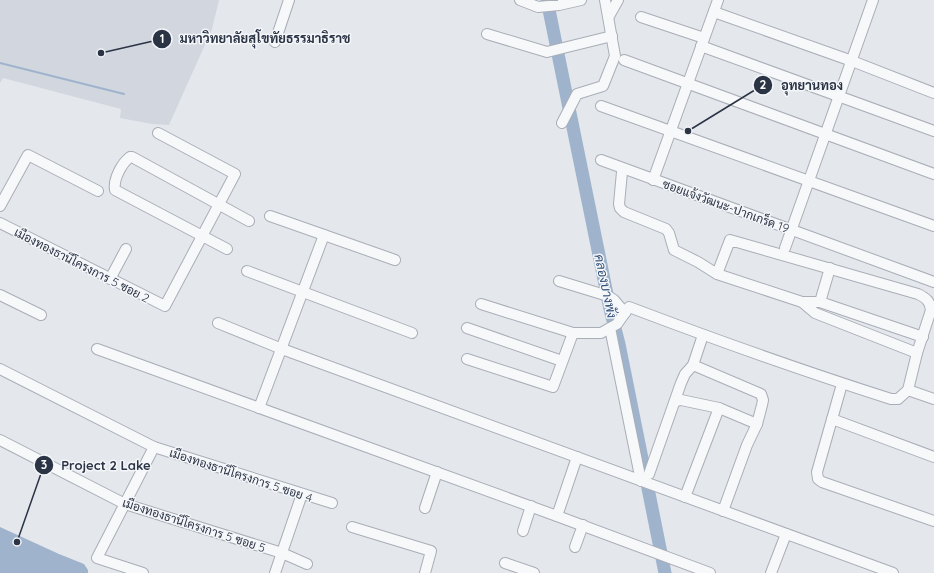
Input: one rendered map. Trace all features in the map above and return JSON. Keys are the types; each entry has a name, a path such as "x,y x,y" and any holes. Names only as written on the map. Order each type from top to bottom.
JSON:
{"street":[{"path":"275,42 289,0"},
{"path":"520,0 538,7 559,5 580,0"},
{"path":"562,124 577,94 603,86 615,56 605,0"},
{"path":"609,16 618,0"},
{"name":"ซอยแจ้งวัฒนะ-ปากเกร็ด 19","path":"718,0 653,180 934,282"},
{"path":"785,248 852,61 872,0"},
{"path":"714,12 852,61 934,93"},
{"path":"641,17 839,97 934,131"},
{"path":"487,34 547,52 612,36"},
{"path":"624,60 934,174"},
{"path":"601,106 934,226"},
{"path":"158,133 235,174 220,206 203,236"},
{"path":"0,206 28,155 98,191"},
{"path":"227,249 115,190 114,185 120,169 127,159 132,157 249,221"},
{"path":"601,160 653,180"},
{"path":"622,172 619,204 620,208 624,212 666,229 669,233 674,250 698,262 717,274 802,302 820,302 923,337"},
{"path":"270,216 395,260"},
{"name":"เมืองทองธานีโครงการ 5 ซอย 2","path":"0,223 165,306 203,236"},
{"path":"258,408 282,349 324,235"},
{"path":"481,304 573,333 601,333 617,324 629,307 842,384 891,399 898,399 908,390 917,353 931,310 930,303 926,298 918,294 730,240 717,274"},
{"path":"110,278 126,249"},
{"path":"820,302 830,268"},
{"path":"247,271 412,333"},
{"path":"559,281 606,296 614,300 625,313"},
{"path":"0,295 41,315"},
{"path":"802,302 815,313 917,353"},
{"path":"218,323 282,349 577,457 645,478 685,497 893,573"},
{"path":"467,328 562,361"},
{"path":"610,328 645,478"},
{"path":"467,359 553,387 573,333"},
{"path":"645,478 673,403 676,400 684,374 693,365 703,335"},
{"path":"97,349 583,525 710,573"},
{"path":"693,365 761,394 763,400 757,424 747,445 723,511"},
{"name":"เมืองทองธานีโครงการ 5 ซอย 4","path":"0,369 154,447 332,504"},
{"path":"842,384 817,472 818,479 822,482 934,521"},
{"path":"908,390 934,399"},
{"path":"676,400 719,408 757,424"},
{"path":"685,497 719,408"},
{"path":"832,419 934,457"},
{"name":"เมืองทองธานีโครงการ 5 ซอย 5","path":"0,440 125,504 282,553 307,564"},
{"path":"143,573 97,558 154,447"},
{"path":"557,516 577,457"},
{"path":"425,508 436,472"},
{"path":"275,573 302,494"},
{"path":"524,530 531,506"},
{"path":"575,547 583,525"},
{"path":"352,527 431,551 425,573"},
{"path":"770,573 786,534"},
{"path":"505,563 534,573"}],"shaded area":[{"path":"0,0 219,0 212,29 169,125 152,124 120,118 121,109 3,78 0,83"}],"water":[{"path":"0,527 84,564 88,570 88,573 0,573"}],"waterway":[{"name":"คลองบางพัง","path":"547,0 665,573"},
{"path":"0,63 124,94"}],"place":[{"name":"มหาวิทยาลัยสุโขทัยธรรมาธิราช","path":"101,53"},
{"name":"อุทยานทอง","path":"688,131"},
{"name":"Project 2 Lake","path":"17,542"}]}
